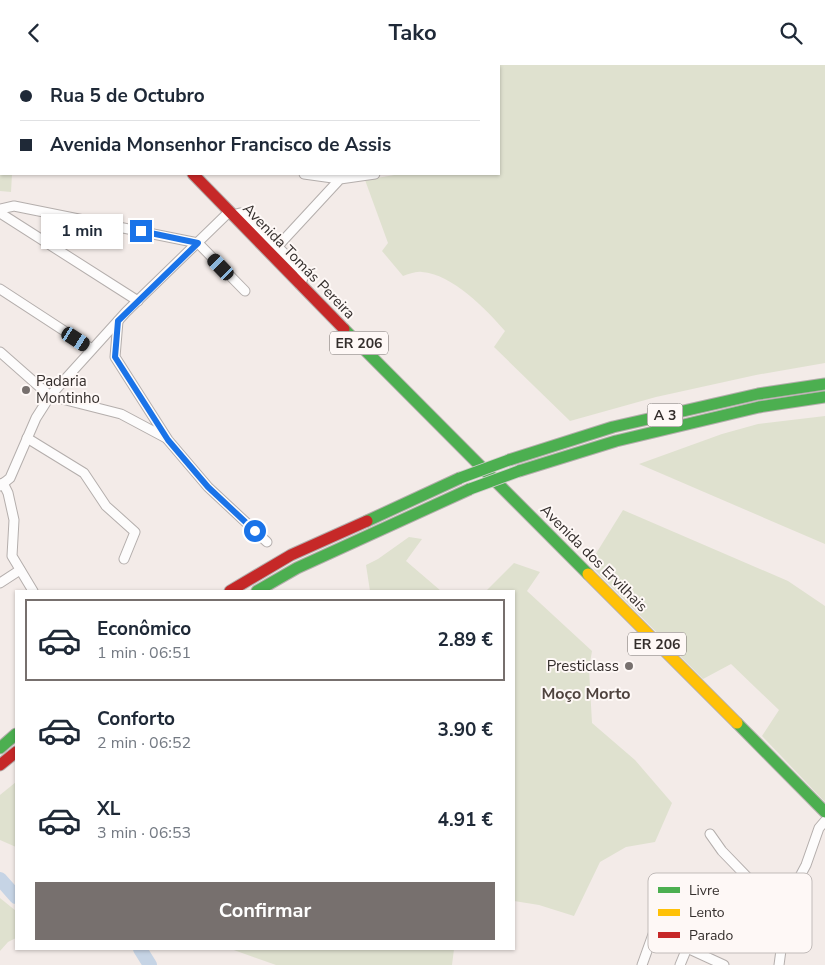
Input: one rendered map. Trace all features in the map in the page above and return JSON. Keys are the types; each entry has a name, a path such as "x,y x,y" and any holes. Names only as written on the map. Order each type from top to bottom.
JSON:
{"main road":[{"name":"Avenida Tomás Pereira","path":"196,175 300,285 490,475"},
{"name":"A 3","path":"232,590 292,555 460,478 508,461 613,427 758,393 825,384"},
{"name":"A 3","path":"259,590 297,568 470,489 519,471 616,441 759,407 825,397"},
{"name":"Avenida dos Ervilhais","path":"490,475 825,813"},
{"path":"0,747 15,736"},
{"path":"0,765 15,753"}],"street":[{"path":"311,175 340,179 368,175"},
{"path":"278,246 340,179"},
{"path":"0,209 14,206 198,243 245,291"},
{"path":"0,213 138,301"},
{"path":"32,590 12,556 14,520 8,493 2,485 10,478 36,418 50,396 118,321 198,243 232,213 245,214 301,270 303,277 300,285"},
{"path":"0,289 92,349"},
{"path":"118,321 115,357 168,440 208,487 267,542"},
{"path":"0,352 50,396 121,414 168,440"},
{"path":"27,438 84,473 106,506 135,531 124,559"},
{"path":"0,583 20,571"},
{"path":"802,873 825,813"},
{"path":"710,833 722,851 743,873"},
{"path":"642,965 648,948"},
{"path":"680,965 685,953"},
{"path":"698,953 724,965"}],"green space":[{"path":"500,65 825,65 825,363 756,375 656,397 570,421 494,347 505,331 468,294 445,279 433,274 417,272 403,276 382,251 388,243 365,180 394,175 500,175"},
{"path":"0,175 12,175 11,192 0,191"},
{"path":"825,416 825,544 639,464 722,434 758,424"},
{"path":"623,510 788,581 825,606 825,802 762,736 779,710 731,664 703,679 594,569 592,560"},
{"path":"409,537 422,539 406,561 440,590 370,590 366,565 378,559"},
{"path":"514,563 540,572 527,591 592,651 589,669 592,723 635,760 672,803 655,842 626,847 600,862 574,916 539,905 515,901 515,590 487,590"},
{"path":"15,783 15,847 0,840 0,795"},
{"path":"0,898 15,910 15,938 8,942 0,951"},
{"path":"234,950 454,950 452,965 276,965"}],"waterway":[{"path":"0,879 15,896"},
{"path":"141,950 150,965"}],"traffic: fast":[{"path":"344,329 588,574"},
{"path":"509,460 613,427 758,394 825,384"},
{"path":"519,471 616,441 759,407 825,397"},
{"path":"460,478 509,460"},
{"path":"470,489 519,471"},
{"path":"367,521 460,478"},
{"path":"259,590 297,568 470,489"},
{"path":"737,723 825,812"},
{"path":"0,748 15,735"}],"traffic: slow":[{"path":"588,574 737,723"}],"traffic: jam":[{"path":"194,175 344,329"},
{"path":"232,590 291,555 367,521"},
{"path":"0,765 15,753"}],"place":[{"name":"Padaria Montinho","path":"26,390"},
{"name":"Presticlass","path":"629,666"}],"district":[{"name":"Moço Morto","path":"586,694"}],"route":[{"path":"141,231 198,243 118,321 115,357 168,440 208,487 255,531"}]}
